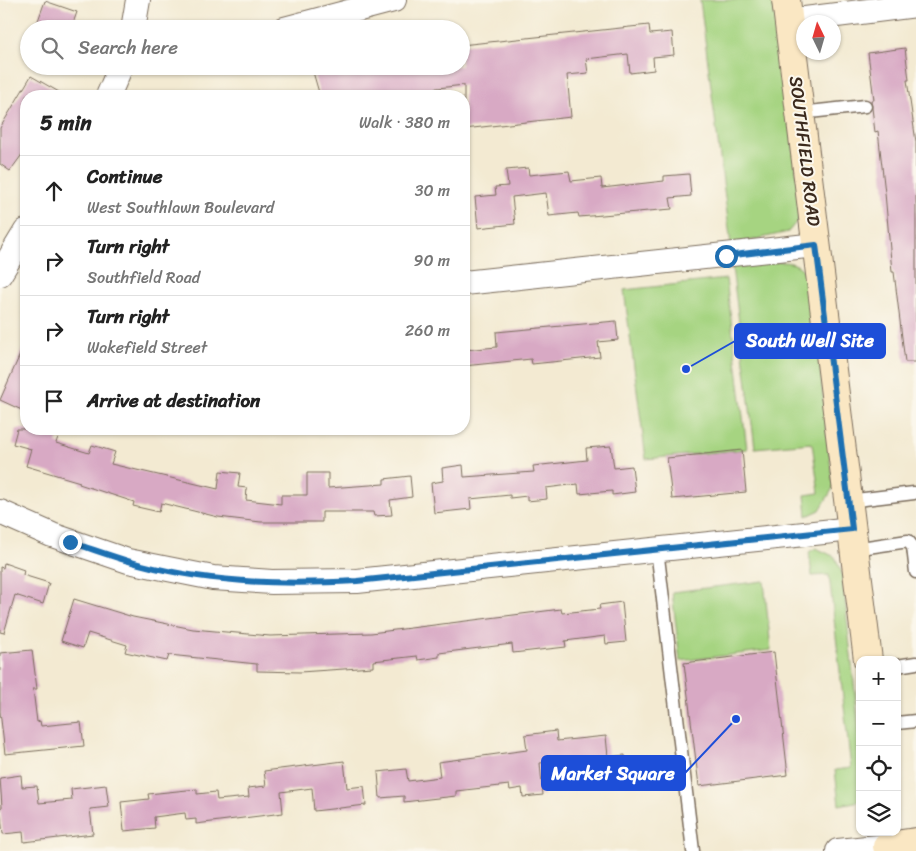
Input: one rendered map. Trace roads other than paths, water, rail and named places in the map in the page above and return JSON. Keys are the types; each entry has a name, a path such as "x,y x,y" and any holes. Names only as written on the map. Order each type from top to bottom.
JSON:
{"main road":[{"name":"SOUTHFIELD ROAD","path":"787,10 868,656"},
{"path":"887,843 916,842"}],"street":[{"path":"135,20 138,0"},
{"path":"318,20 394,0"},
{"path":"787,10 916,5"},
{"path":"111,90 117,75"},
{"path":"0,274 20,241"},
{"path":"470,282 816,245"},
{"path":"0,512 52,536 128,561 182,573 243,581 298,583 357,581 657,549 853,539"},
{"path":"838,851 887,843"}],"lane":[{"path":"800,113 865,106"},
{"path":"848,501 914,493"},
{"path":"853,539 908,541 913,547 916,572"},
{"path":"657,549 693,851"},
{"path":"901,665 916,663"},
{"path":"901,723 916,721"}],"place":[{"name":"South Well Site","path":"686,369"},
{"name":"Market Square","path":"736,719"}]}
